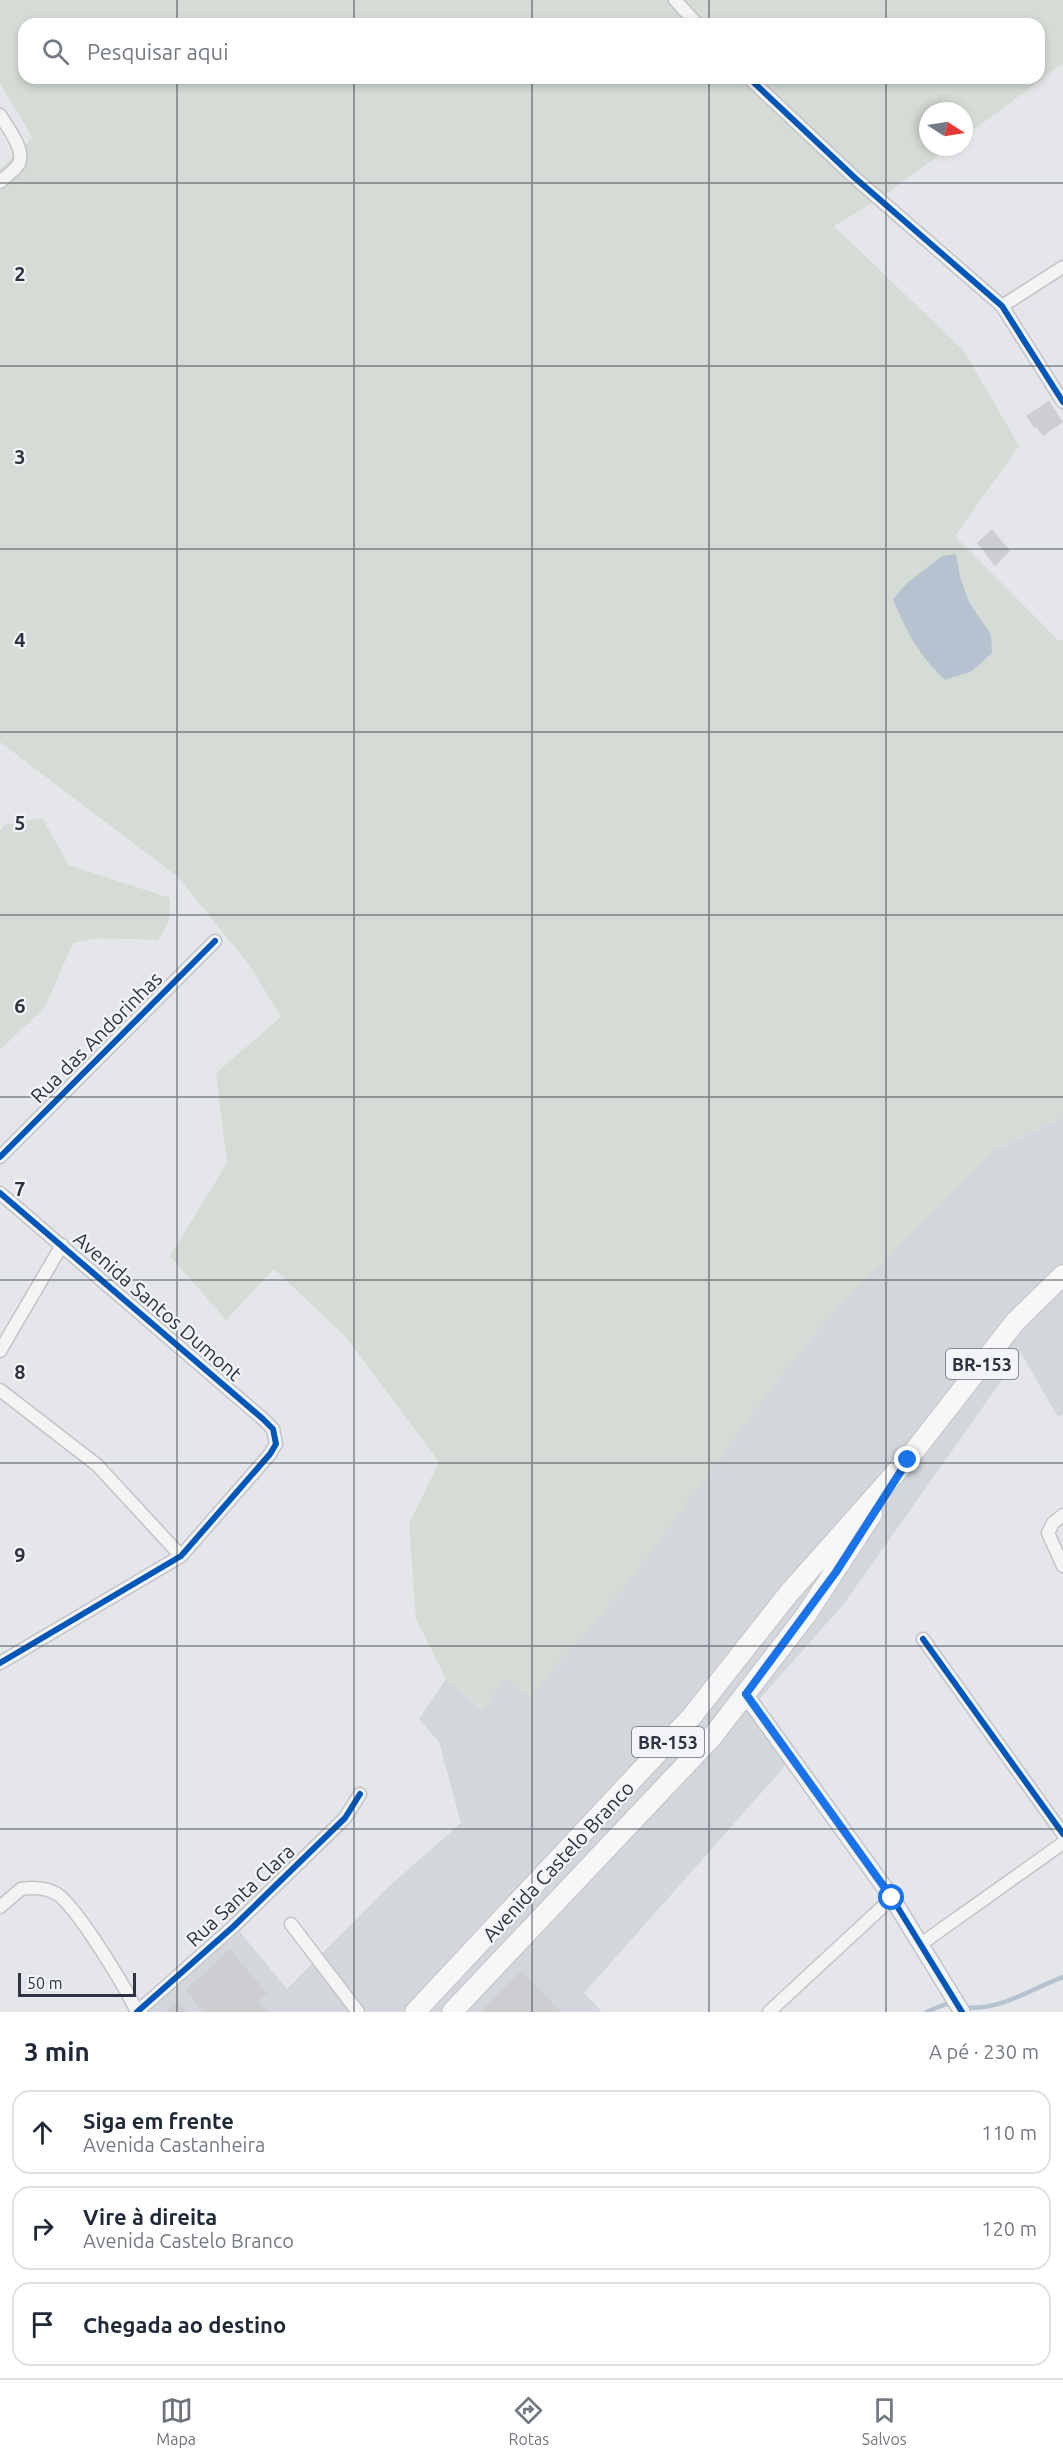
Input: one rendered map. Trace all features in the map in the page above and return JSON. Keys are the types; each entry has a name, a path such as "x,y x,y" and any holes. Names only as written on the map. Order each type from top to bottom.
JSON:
{"main road":[{"name":"Avenida Castelo Branco","path":"415,2012 692,1716 789,1593 908,1460 1015,1322 1063,1275"},
{"name":"Avenida Castelo Branco","path":"452,2012 712,1737 812,1606 908,1460"}],"street":[{"path":"675,0 692,18"},
{"path":"755,84 855,178 1002,306 1063,402"},
{"path":"0,115 15,141 20,156 19,164 0,182"},
{"path":"1002,306 1063,267"},
{"name":"Rua das Andorinhas","path":"0,1156 215,941"},
{"name":"Avenida Santos Dumont","path":"0,1193 273,1429 276,1444 270,1454 181,1556"},
{"path":"0,1351 62,1245"},
{"path":"0,1390 97,1465 181,1556 0,1663"},
{"path":"1063,1515 1053,1523 1048,1533 1063,1566"},
{"path":"923,1639 1063,1834"},
{"path":"746,1694 892,1898 951,1998 962,2012"},
{"name":"Rua Santa Clara","path":"137,2012 242,1918 345,1818 360,1794"},
{"path":"921,1944 1063,1843"},
{"path":"0,1907 21,1889 29,1887 51,1891 61,1897 129,1993 137,2012"},
{"path":"769,2012 892,1898"},
{"path":"291,1924 358,2012"}],"shaded area":[{"path":"0,0 1063,0 1063,63 1045,76 1045,18 18,18 18,84 1035,84 973,130 973,102 919,102 919,156 938,156 879,199 834,226 964,351 1019,446 955,536 1058,640 1063,640 1063,1117 992,1151 837,1307 778,1379 624,1588 530,1696 504,1677 484,1710 446,1679 416,1619 409,1524 439,1462 346,1337 274,1269 226,1320 170,1256 227,1163 216,1073 281,1017 250,966 178,877 0,742 0,169 33,138 0,84"},
{"path":"42,818 69,865 170,898 169,921 158,940 100,938 73,943 45,1007 0,1050 0,831 5,825"},
{"path":"1063,1117 1063,1414 1058,1417 1021,1353 843,1605 748,1712 786,1765 584,1993 602,2012 146,2012 236,1927 287,1989 385,1890 461,1823 439,1742 419,1719 446,1679 483,1710 504,1677 530,1696 837,1307 992,1151"}],"water":[{"path":"956,554 960,577 969,602 991,635 992,653 972,671 945,680 927,661 914,642 893,599 907,583 942,556"}],"building":[{"path":"1049,401 1063,422 1043,436 1026,416"},
{"path":"992,529 1010,551 995,566 977,543"},
{"path":"230,1949 267,1993 258,2001 268,2012 203,2012 186,1990"},
{"path":"521,1971 561,2012 480,2012"},
{"path":"178,2001 187,2012 165,2012"}],"waterway":[{"path":"963,2007 976,2008 1002,2003 1063,1977"},
{"path":"926,2012 946,2004 955,2006"}],"cycle path":[{"path":"755,84 855,178 1002,306 1063,402"},
{"path":"0,1157 215,941"},
{"path":"0,1193 263,1419 273,1429 276,1444 270,1454 181,1556 0,1663"},
{"path":"923,1639 1063,1834"},
{"path":"745,1694 892,1898 962,2012"},
{"path":"137,2012 234,1926 345,1818 360,1794"}],"route":[{"path":"892,1898 746,1694 836,1572 908,1460"}]}
